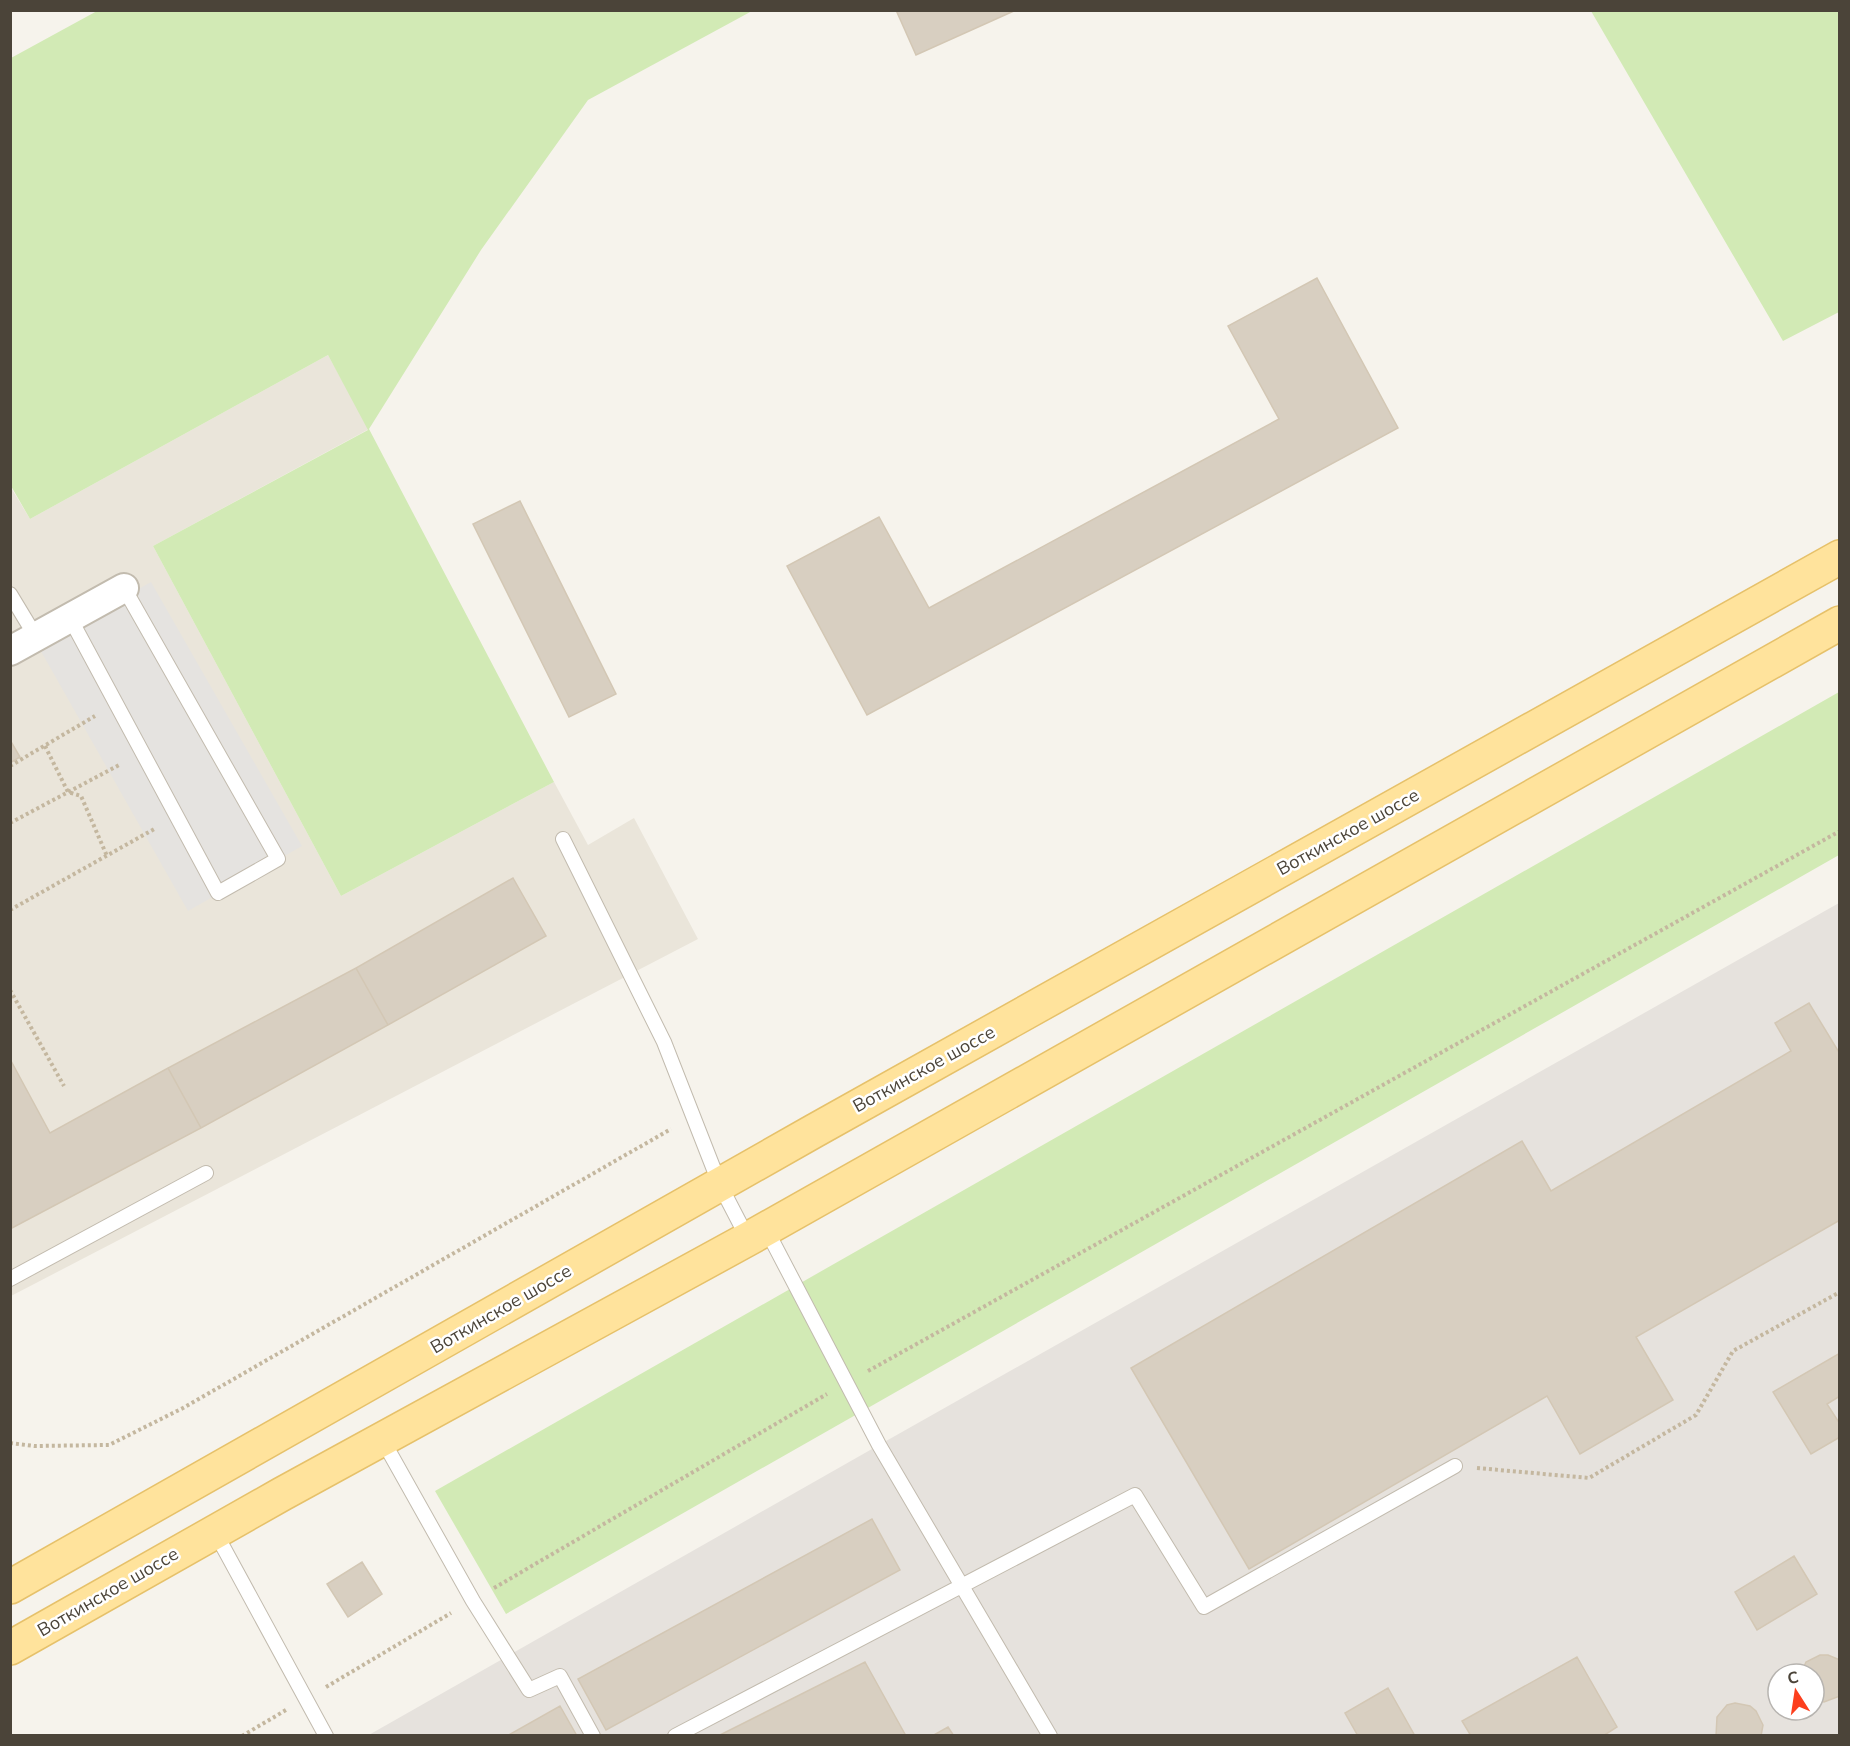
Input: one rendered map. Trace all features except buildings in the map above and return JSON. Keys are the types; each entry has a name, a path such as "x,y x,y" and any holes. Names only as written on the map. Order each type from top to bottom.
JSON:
{"main road":[{"name":"Воткинское шоссе","path":"10,1587 720,1185 1839,557"},
{"name":"Воткинское шоссе","path":"10,1648 382,1439 757,1234 1839,622"}],"street":[{"path":"10,651 124,588"}],"lane":[{"path":"69,618 218,893 278,860 124,588"},
{"path":"10,594 36,637"},
{"path":"563,839 664,1042 720,1185 757,1234 847,1383 879,1445 1050,1736"},
{"path":"10,1279 206,1173"},
{"path":"382,1439 473,1601 529,1690 560,1676 593,1736"},
{"path":"675,1736 1135,1495 1204,1607 1455,1466"},
{"path":"216,1532 326,1736"}],"path":[{"path":"10,766 116,704"},
{"path":"45,746 68,792 81,796 107,856"},
{"path":"10,823 142,753"},
{"path":"10,910 177,817"},
{"path":"242,1736 847,1383 1839,831"},
{"path":"10,990 64,1086"},
{"path":"10,1443 34,1446 109,1444 183,1408 693,1117"},
{"path":"1455,1466 1590,1478 1696,1415 1733,1350 1839,1292"}],"shaded area":[{"path":"328,355 369,429 153,546 341,896 554,782 588,845 634,818 698,939 11,1296 10,486 30,519"},
{"path":"151,582 302,846 188,911 38,646"},
{"path":"1839,903 1839,1735 367,1736 879,1445"}],"green space":[{"path":"97,11 752,11 588,100 481,250 369,429 554,782 341,896 153,546 368,430 328,355 30,519 11,486 11,58"},
{"path":"1591,11 1839,11 1839,312 1783,341"},
{"path":"1839,692 1839,855 506,1614 435,1491"}]}
